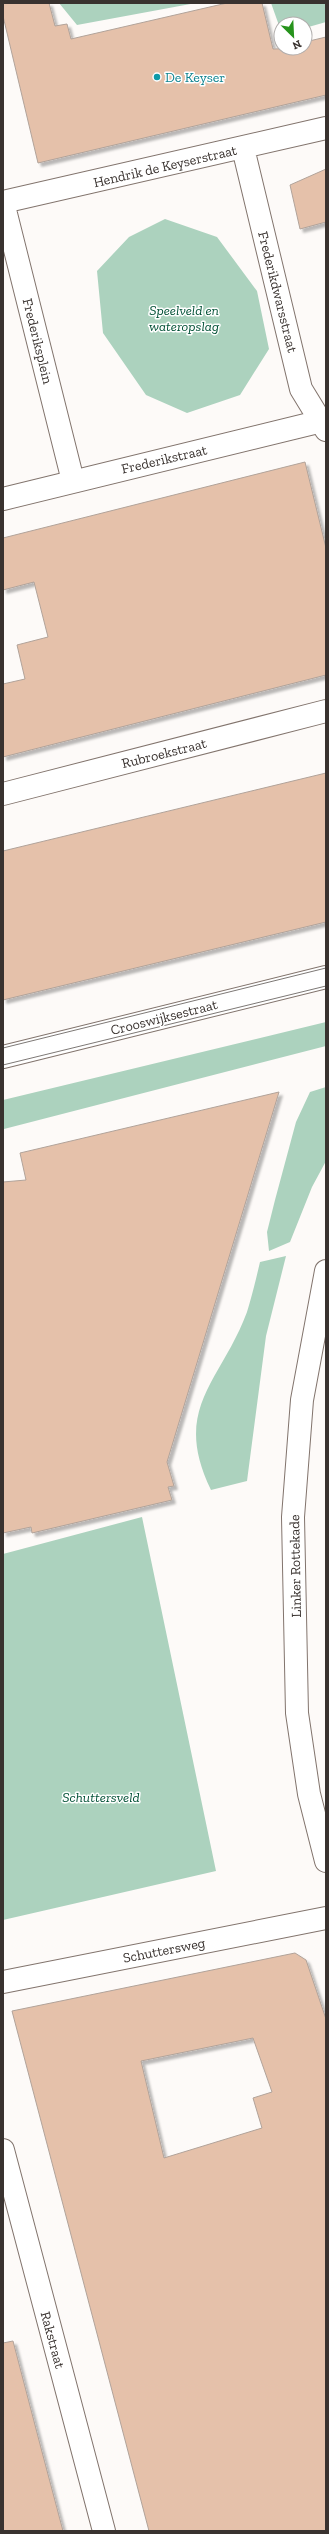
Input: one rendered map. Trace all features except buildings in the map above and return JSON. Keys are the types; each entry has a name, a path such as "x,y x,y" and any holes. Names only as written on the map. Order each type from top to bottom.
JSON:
{"street":[{"name":"Hendrik de Keyserstraat","path":"3,202 326,128"},
{"name":"Frederikdwarsstraat","path":"243,148 302,389 324,424"},
{"name":"Frederiksplein","path":"3,202 73,481"},
{"name":"Frederikstraat","path":"3,499 73,481 324,424"},
{"name":"Rubroekstraat","path":"3,794 326,711"},
{"name":"Crooswijksestraat","path":"3,1057 326,977"},
{"name":"Linker Rottekade","path":"326,1272 302,1400 293,1517 297,1713 309,1794 326,1861"},
{"name":"Schuttersweg","path":"3,1982 326,1918"},
{"name":"Rakstraat","path":"3,2150 104,2531"}],"green space":[{"path":"59,3 196,3 77,25"},
{"path":"271,3 326,3 326,22 313,26 313,16 276,16"},
{"name":"Speelveld en wateropslag","path":"165,219 217,237 257,291 269,349 240,395 187,413 146,395 103,333 97,271 129,237"},
{"path":"326,1022 326,1046 4,1129 3,1100"},
{"path":"326,1087 326,1161 312,1187 290,1242 269,1251 267,1232 296,1122 310,1092"},
{"path":"286,1256 266,1336 247,1481 211,1490 200,1462 196,1437 198,1416 204,1396 247,1312 260,1262"},
{"name":"Schuttersveld","path":"142,1517 216,1871 3,1920 3,1554"}],"tram line":[{"path":"3,1048 326,968"},
{"path":"3,1065 326,986"}],"place":[{"name":"De Keyser","path":"157,77"}]}
